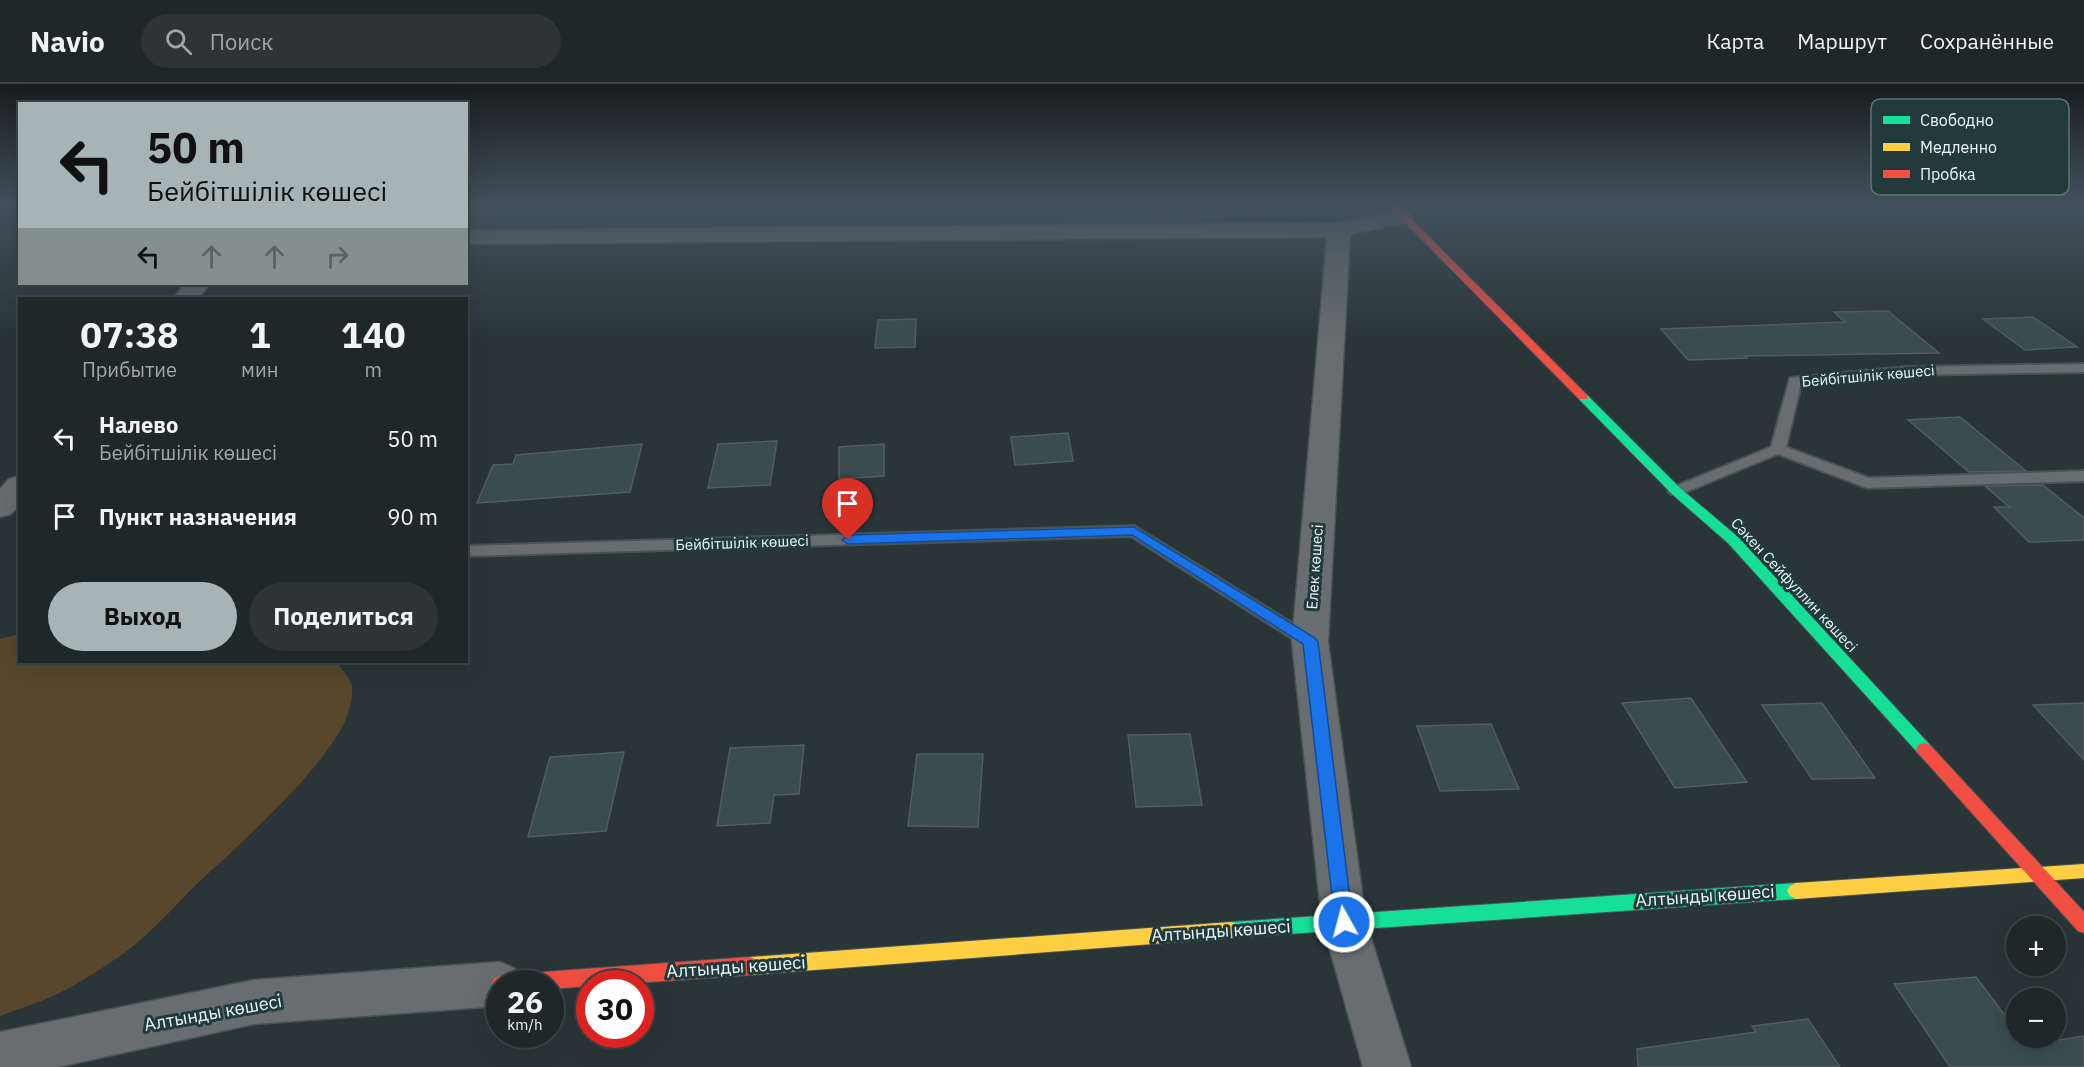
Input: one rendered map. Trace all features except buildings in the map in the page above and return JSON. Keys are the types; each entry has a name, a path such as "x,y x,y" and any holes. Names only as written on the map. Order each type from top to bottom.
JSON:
{"street":[{"name":"Елек көшесі","path":"1338,250 1310,642 1344,922 1386,1067"},
{"name":"Сәкен Сейфуллин көшесі","path":"1436,250 1676,491 1733,540 2084,925"},
{"path":"186,297 197,285"},
{"path":"0,507 18,487"},
{"name":"Алтынды көшесі","path":"564,979 2084,871"},
{"name":"Алтынды көшесі","path":"0,1056 254,1002 486,985"}],"lane":[{"name":"Бейбітшілік көшесі","path":"1778,449 1795,381 1906,371 2084,368"},
{"path":"1676,491 1778,449 1867,483 2084,476"},
{"name":"Бейбітшілік көшесі","path":"468,551 1134,531 1310,642"}],"shaded area":[{"path":"18,634 18,663 337,663 351,683 352,694 349,710 341,730 307,776 149,933 126,952 70,987 42,1001 0,1016 0,639"}],"traffic: fast":[{"path":"1583,397 1676,491 1733,540 1924,749"},
{"path":"1231,930 1796,891"}],"traffic: slow":[{"path":"1796,891 2084,871"},
{"path":"750,966 1231,930"}],"traffic: jam":[{"path":"1437,250 1583,397"},
{"path":"1924,749 2084,925"},
{"path":"564,979 750,966"}],"route":[{"path":"848,540 1134,531 1310,642 1344,922"}]}
